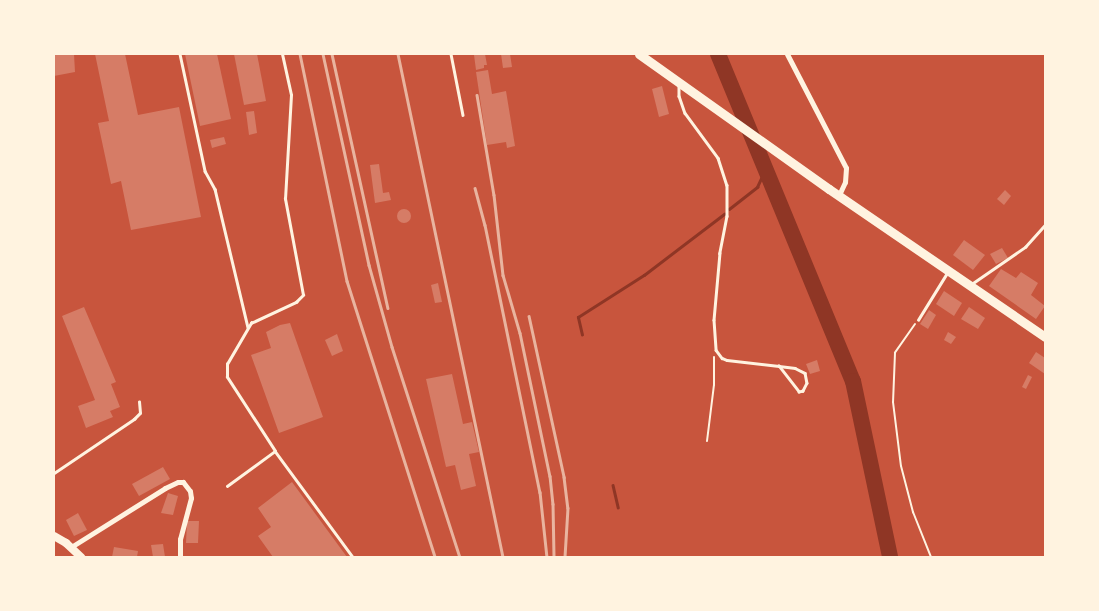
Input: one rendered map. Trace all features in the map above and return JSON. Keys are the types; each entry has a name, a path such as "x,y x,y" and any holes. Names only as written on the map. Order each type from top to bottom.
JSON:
{"main road":[{"path":"641,54 829,189 1045,337"},
{"path":"54,536 71,547 81,557"}],"street":[{"path":"787,54 846,168 845,182 838,195"},
{"path":"71,547 172,484 183,482 190,491 191,498 180,540 180,557"}],"lane":[{"path":"180,54 205,171 215,190 248,328"},
{"path":"282,54 291,95 285,199 303,295 296,302 256,319 248,328 227,364 226,374 275,451 353,557"},
{"path":"451,54 464,115"},
{"path":"681,84 679,96 684,109 718,158 727,186 727,216 720,253 714,320 714,345 718,355 727,360 780,366 795,368 804,373 807,383 803,391 799,392 780,366"},
{"path":"969,286 973,281 1025,247 1045,225"},
{"path":"918,320 948,272"},
{"path":"54,473 134,419 140,413 139,402"},
{"path":"227,486 275,451"}],"path":[{"path":"918,320 895,353 893,402 901,466 913,512 930,557"},
{"path":"707,441 714,385 714,345"}],"building":[{"path":"54,54 74,54 75,72 54,76"},
{"path":"95,54 125,54 138,115 179,107 201,217 131,230 121,181 111,184 98,123 109,121"},
{"path":"185,54 217,54 231,119 200,126"},
{"path":"234,54 257,54 266,101 244,105"},
{"path":"485,54 487,65 476,70 474,55"},
{"path":"501,54 510,54 512,67 503,68"},
{"path":"488,70 492,94 506,91 515,146 507,148 506,142 487,145 476,72"},
{"path":"662,86 669,114 659,117 652,89"},
{"path":"254,111 257,133 249,135 246,112"},
{"path":"224,137 226,144 212,148 210,140"},
{"path":"379,164 383,193 389,192 391,200 375,203 370,165"},
{"path":"1005,190 1011,196 1004,205 997,199"},
{"path":"401,209 407,209 411,216 407,223 401,223 397,219 397,213"},
{"path":"964,240 985,255 973,270 953,255"},
{"path":"1002,248 1008,258 996,264 990,254"},
{"path":"1001,269 1016,278 1021,272 1038,283 1031,295 1045,306 1036,319 989,286"},
{"path":"438,283 442,302 435,303 431,285"},
{"path":"944,291 962,303 954,316 936,304"},
{"path":"84,307 116,382 111,384 120,407 110,411 113,417 86,428 78,406 95,400 62,316"},
{"path":"969,307 985,318 978,329 961,319"},
{"path":"929,310 936,315 928,329 920,324"},
{"path":"290,323 323,417 279,433 251,355 271,348 266,332 280,325"},
{"path":"948,332 956,337 951,344 944,340"},
{"path":"337,334 343,351 332,356 325,340"},
{"path":"1036,352 1045,358 1045,374 1029,363"},
{"path":"817,360 820,371 810,374 806,364"},
{"path":"452,374 463,424 472,422 479,452 469,454 476,486 461,490 455,465 446,467 426,379"},
{"path":"1028,375 1032,377 1026,389 1022,387"},
{"path":"163,467 170,479 139,496 132,484"},
{"path":"292,482 347,557 273,557 258,536 271,527 258,508"},
{"path":"168,493 178,496 173,515 161,513"},
{"path":"78,513 87,530 74,536 66,520"},
{"path":"187,521 199,521 198,543 186,543"},
{"path":"163,544 165,557 153,557 151,545"},
{"path":"114,547 138,551 137,557 112,557"}],"waterway":[{"path":"718,54 853,381 890,557"},
{"path":"729,209 757,187 766,168"},
{"path":"582,335 578,317 644,275 724,214"},
{"path":"613,485 618,507"}],"railway":[{"path":"300,54 347,281 435,557"},
{"path":"323,54 369,265 392,347 460,557"},
{"path":"332,54 388,308"},
{"path":"398,54 503,557"},
{"path":"477,95 494,195 503,275 520,333 550,476 553,504 554,557"},
{"path":"475,188 485,225 540,492 547,557"},
{"path":"529,316 564,477 568,508 565,557"}]}
